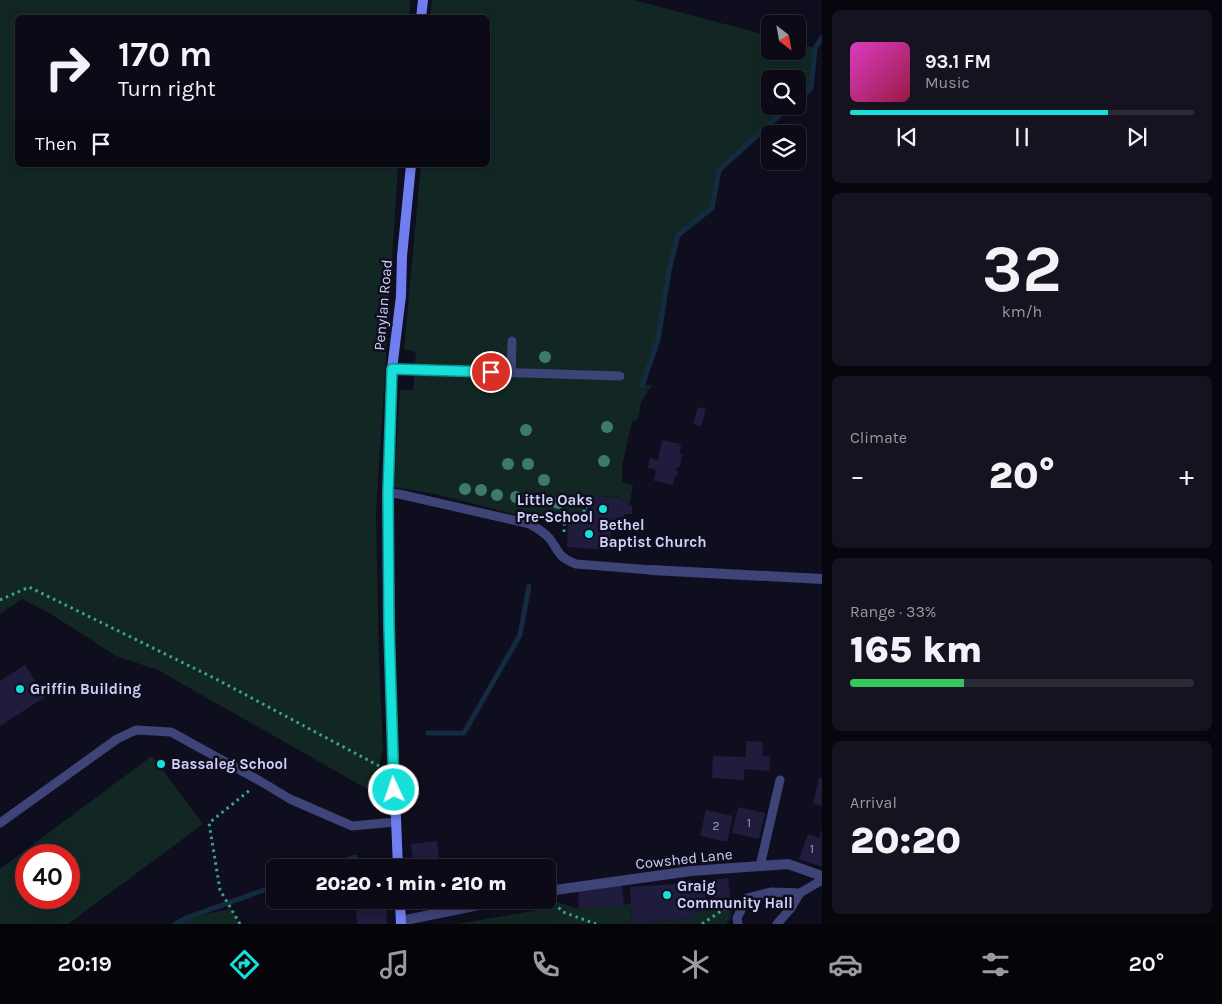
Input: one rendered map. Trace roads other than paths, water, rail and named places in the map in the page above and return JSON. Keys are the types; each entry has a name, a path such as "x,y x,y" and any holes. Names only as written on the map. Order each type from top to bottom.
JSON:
{"street":[{"path":"421,15 423,0"},
{"name":"Penylan Road","path":"398,859 389,644 388,493 392,369 401,296 402,256 411,167"},
{"path":"651,570 822,579"},
{"name":"Cowshed Lane","path":"556,890 691,871 788,864 822,878"},
{"path":"400,909 401,923 463,909"}],"lane":[{"path":"511,372 512,341"},
{"path":"392,369 620,376"},
{"path":"388,493 400,494 530,524 542,531 565,560 576,564 651,570"},
{"path":"0,823 117,739 136,730 171,732 290,799 352,826 396,822"},
{"path":"760,866 780,780"},
{"path":"777,924 791,908 800,893 822,878"},
{"path":"738,924 738,918 747,898 771,892 800,893"}],"waterway":[{"path":"806,93 811,88 815,48 822,38"},
{"path":"642,386 658,340 669,271 678,235 712,208 719,170 780,115"},
{"path":"428,733 464,733 520,635 529,586"},
{"path":"349,859 355,857"},
{"path":"175,924 186,918 266,889"}],"place":[{"name":"Little Oaks Pre-School","path":"603,509"},
{"name":"Bethel Baptist Church","path":"589,534"},
{"name":"Griffin Building","path":"20,689"},
{"name":"Bassaleg School","path":"161,764"},
{"name":"Graig Community Hall","path":"667,895"}]}
